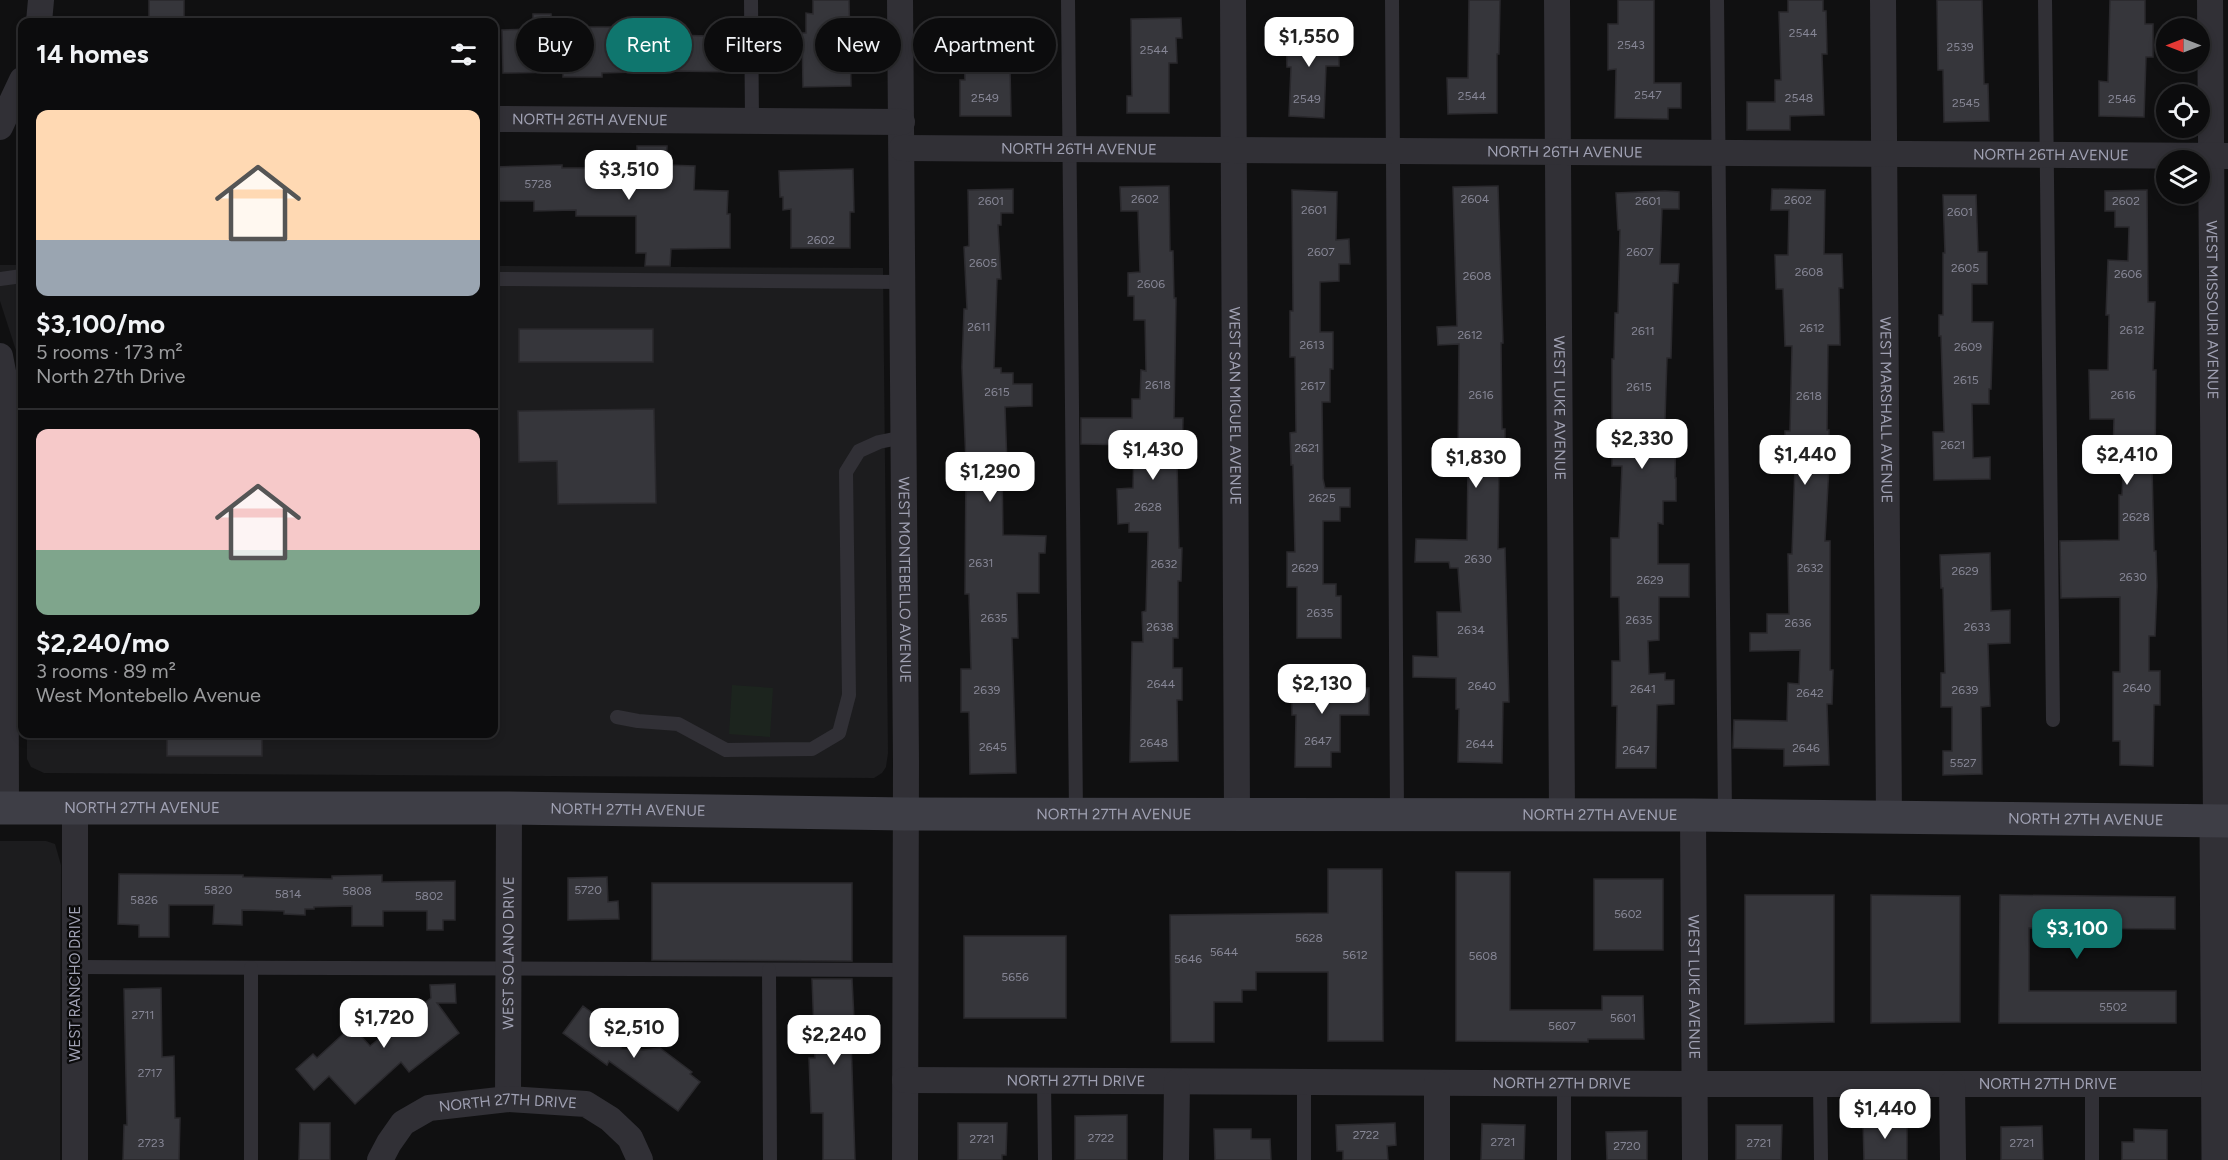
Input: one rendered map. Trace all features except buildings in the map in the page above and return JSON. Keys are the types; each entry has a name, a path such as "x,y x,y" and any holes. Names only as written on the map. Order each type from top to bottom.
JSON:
{"main road":[{"name":"NORTH 27TH AVENUE","path":"3,808 509,808 905,814 1397,814 2222,821"}],"street":[{"path":"39,18 40,0"},
{"name":"WEST MONTEBELLO AVENUE","path":"900,0 904,437 905,1160"},
{"name":"WEST SAN MIGUEL AVENUE","path":"1233,0 1237,814"},
{"name":"WEST LUKE AVENUE","path":"1557,0 1562,815"},
{"name":"WEST MARSHALL AVENUE","path":"1883,0 1889,819"},
{"name":"WEST MISSOURI AVENUE","path":"2210,0 2219,156 2222,500 2222,959 2218,1160"},
{"path":"10,118 18,93"},
{"name":"NORTH 26TH AVENUE","path":"498,119 902,122"},
{"name":"NORTH 26TH AVENUE","path":"902,148 2219,156"},
{"path":"0,356 4,382 3,808"},
{"name":"WEST RANCHO DRIVE","path":"75,808 75,1160"},
{"name":"WEST SOLANO DRIVE","path":"508,1099 509,808"},
{"name":"WEST LUKE AVENUE","path":"1695,1160 1694,1084 1709,816"},
{"name":"NORTH 27TH DRIVE","path":"905,1080 1564,1084 2218,1084"},
{"path":"1176,1082 1176,1160"},
{"path":"1437,1083 1437,1160"},
{"path":"1953,1084 1953,1160"},
{"name":"NORTH 27TH DRIVE","path":"384,1151 404,1123 429,1108 508,1099 586,1104 610,1119 635,1149"}],"lane":[{"path":"751,0 752,121"},
{"path":"1068,0 1076,814"},
{"path":"1392,0 1397,814"},
{"path":"1709,816 1719,152 1717,0"},
{"path":"2045,0 2053,720"},
{"path":"0,279 18,277"},
{"path":"498,279 903,282"},
{"path":"617,717 678,724 726,750 813,749 839,733 849,696 846,472 859,451 879,442 904,437"},
{"path":"75,967 906,970"},
{"path":"251,968 251,1160"},
{"path":"769,970 770,1160"},
{"path":"1044,1082 1045,1160"},
{"path":"1304,1082 1304,1160"},
{"path":"1564,1084 1564,1160"},
{"path":"1820,1084 1821,1160"},
{"path":"2092,1084 2092,1160"}],"shaded area":[{"path":"0,265 18,265 18,357 0,301"},
{"path":"498,266 883,268 888,753 886,767 874,778 44,773 31,767 27,759 27,738 498,738"},
{"path":"732,685 773,688 770,737 729,734"},
{"path":"0,841 46,841 55,844 61,865 60,1160 0,1160"}]}
